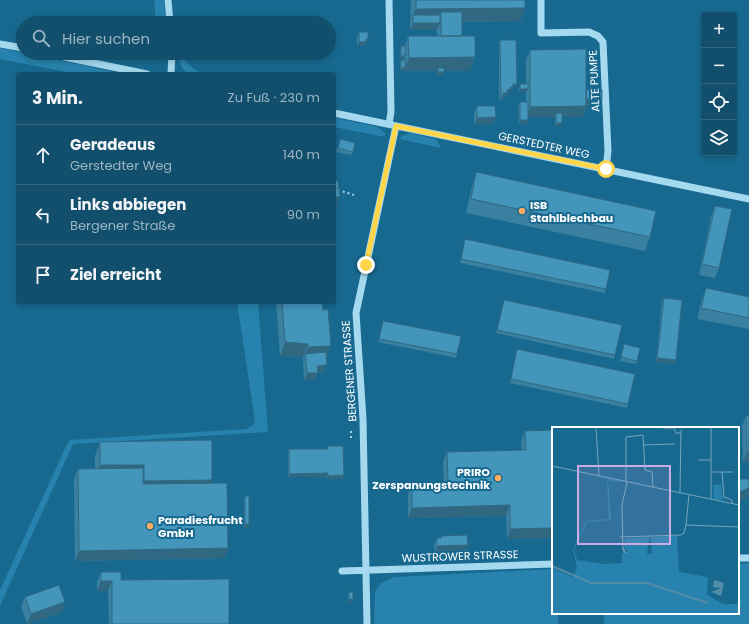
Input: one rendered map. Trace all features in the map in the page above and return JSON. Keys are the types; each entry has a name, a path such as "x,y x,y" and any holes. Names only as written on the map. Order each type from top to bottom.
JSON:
{"street":[{"path":"168,0 169,16"},
{"path":"389,0 391,112 393,125"},
{"name":"ALTE PUMPE","path":"541,0 541,33 589,32 598,36 603,42 608,151 606,169"},
{"path":"0,44 16,47"},
{"path":"79,60 137,72"},
{"path":"171,72 172,60"},
{"name":"GERSTEDTER WEG","path":"336,113 749,199"},
{"name":"BERGENER STRASSE","path":"367,624 364,419 356,313 393,125"},
{"name":"WUSTROWER STRASSE","path":"342,571 552,564"}],"path":[{"path":"336,190 354,195"},
{"path":"351,433 351,438"}],"shaded area":[{"path":"154,0 164,0 165,16 155,16"},
{"path":"0,48 16,51 16,60 57,60 114,72 67,72 0,59"},
{"path":"186,60 189,65 202,72 186,72 179,61"},
{"path":"336,118 375,126 385,133 385,137 336,127"},
{"path":"410,133 436,139 441,148 399,139"},
{"path":"237,304 258,304 268,432 73,444 0,606 0,590 70,440 246,429 253,425 255,421"},
{"path":"749,563 749,624 604,624 604,614 739,614 739,564"},
{"path":"552,569 552,614 558,614 558,624 374,624 375,592 381,583 394,577"}],"building":[{"path":"416,0 525,0 525,8 416,9"},
{"path":"441,12 462,12 462,36 441,36"},
{"path":"413,15 440,15 440,23 413,23"},
{"path":"359,32 368,32 368,39 366,39 366,42 359,42"},
{"path":"408,36 475,36 475,57 409,58"},
{"path":"500,40 516,40 517,84 513,84 513,87 510,87 510,90 507,90 507,93 503,93 503,97 501,97"},
{"path":"401,46 405,46 405,56 401,56"},
{"path":"586,49 586,106 530,107 530,50"},
{"path":"401,60 405,60 405,68 401,68"},
{"path":"438,68 444,68 444,72 438,72"},
{"path":"520,84 528,84 528,89 520,89"},
{"path":"586,90 602,90 602,99 586,99"},
{"path":"520,102 528,102 528,120 520,120"},
{"path":"477,106 495,106 496,117 477,118"},
{"path":"556,113 562,113 562,123 556,123"},
{"path":"340,139 355,143 353,152 338,148"},
{"path":"476,172 656,211 650,237 471,199"},
{"path":"336,180 338,180 340,197 336,197"},
{"path":"715,206 732,209 719,268 702,264"},
{"path":"465,239 610,270 606,289 461,259"},
{"path":"706,288 749,297 749,318 701,308"},
{"path":"664,298 682,300 676,360 657,358"},
{"path":"504,300 622,325 615,355 497,330"},
{"path":"282,304 322,304 323,310 328,309 331,346 308,347 308,344 285,342"},
{"path":"383,321 461,336 457,354 379,339"},
{"path":"347,342 350,342 350,346 347,346"},
{"path":"624,344 640,348 637,361 621,357"},
{"path":"350,348 351,388 347,389 346,375 348,375 346,349"},
{"path":"517,349 635,374 628,404 511,379"},
{"path":"326,352 327,365 317,366 318,373 307,373 305,354"},
{"path":"746,416 749,416 749,452 747,452"},
{"name":"PRIRO Zerspanungstechnik","path":"552,430 552,528 510,529 510,505 412,508 412,484 448,483 447,452 526,450 525,431"},
{"path":"212,440 212,480 144,481 144,465 100,465 100,442"},
{"path":"328,446 343,446 344,475 328,476 328,473 289,474 289,449 328,449"},
{"name":"Paradiesfrucht GmbH","path":"143,468 143,484 227,483 228,548 79,551 78,469"},
{"path":"739,479 749,479 749,488 740,492"},
{"path":"245,496 249,496 249,524 245,524"},
{"path":"467,535 468,545 437,546 437,538 441,538 442,536"},
{"path":"101,572 121,572 121,580 229,579 229,624 112,624 112,581 101,581"},
{"path":"59,585 65,602 31,614 25,597"},
{"path":"349,592 353,592 353,599 349,599"}],"place":[{"name":"ISB Stahlblechbau","path":"522,211"},
{"name":"PRIRO Zerspanungstechnik","path":"498,478"},
{"name":"Paradiesfrucht GmbH","path":"150,526"}],"route":[{"path":"366,265 396,126 606,169"}]}
